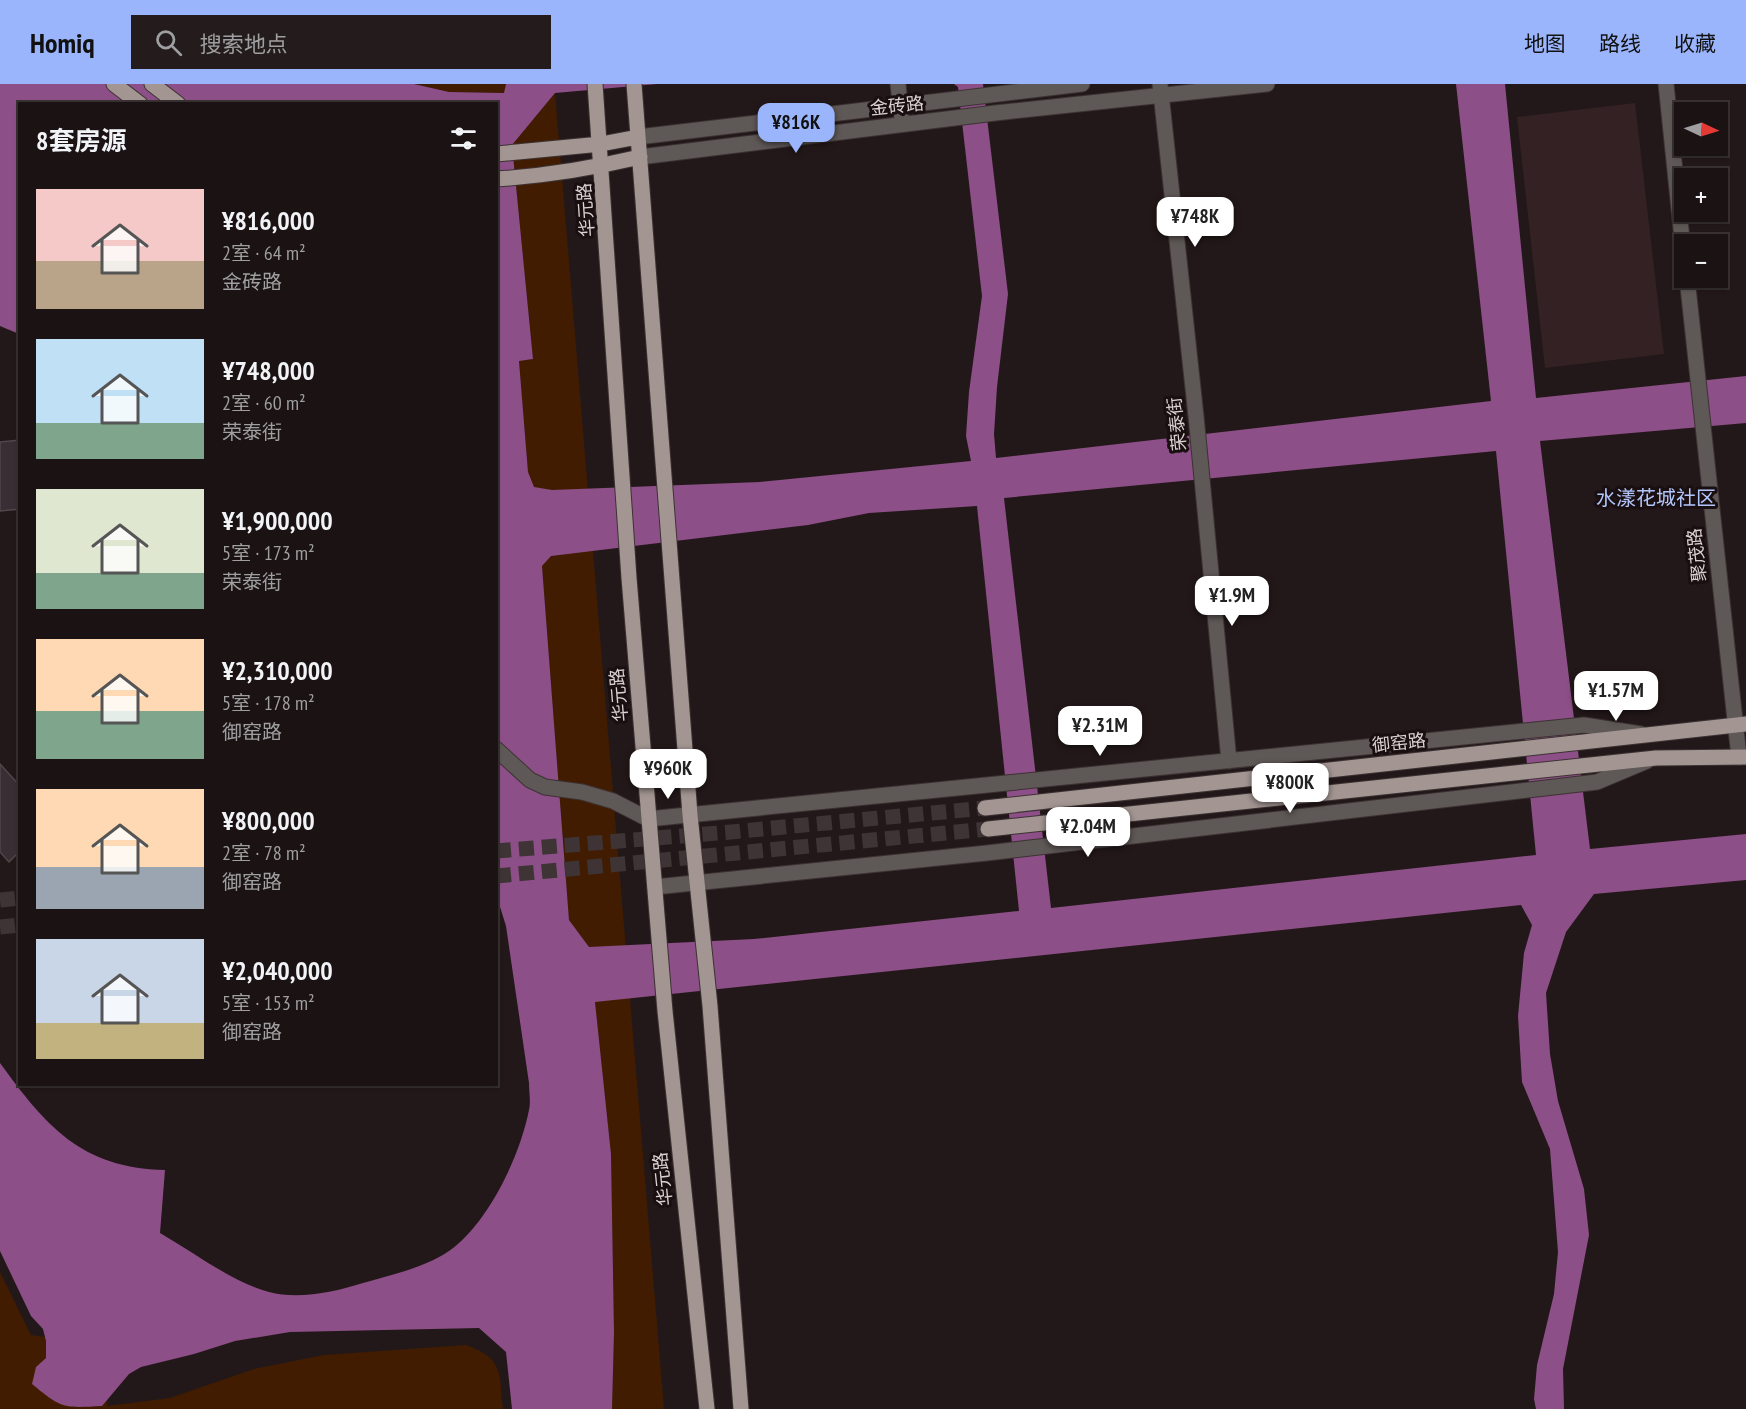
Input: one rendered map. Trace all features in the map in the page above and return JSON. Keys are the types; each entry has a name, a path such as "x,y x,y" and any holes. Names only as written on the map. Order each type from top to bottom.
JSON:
{"main road":[{"path":"114,84 137,102"},
{"path":"152,84 175,102"},
{"path":"635,89 690,814 703,923 741,1409"},
{"name":"华元路","path":"596,91 648,819 660,933 665,1011 707,1409"},
{"name":"金砖路","path":"498,154 601,144 638,137"},
{"name":"金砖路","path":"498,179 531,177 603,166 640,157"},
{"name":"御窑路","path":"985,808 1740,724"},
{"path":"987,830 1656,758 1743,757"}],"street":[{"path":"898,84 902,124"},
{"name":"金砖路","path":"638,137 1082,84"},
{"name":"金砖路","path":"640,157 948,120 1162,90 1267,84"},
{"path":"1666,84 1682,234"},
{"name":"荣泰街","path":"1162,90 1229,761"},
{"name":"聚茂路","path":"1688,288 1704,440 1743,757"},
{"path":"498,751 530,780 545,787 582,792 613,801 648,819 1584,725 1649,735"},
{"path":"655,887 987,853 1597,782 1656,758"}],"shaded area":[{"path":"0,84 414,84 449,92 504,93 506,84 657,84 555,93 512,145 533,359 519,361 528,472 534,487 552,490 760,482 971,461 966,436 969,392 982,296 958,87 954,84 983,84 1008,294 997,387 994,434 996,458 1491,401 1456,84 1505,84 1536,398 1746,376 1746,423 1540,441 1590,849 1746,834 1746,880 1594,894 1566,932 1546,993 1550,1054 1558,1101 1584,1189 1589,1235 1563,1369 1564,1409 1536,1409 1534,1399 1537,1365 1554,1294 1558,1252 1550,1149 1522,1082 1518,1016 1524,953 1532,925 1521,905 595,1002 611,1154 614,1332 612,1409 512,1409 506,1352 479,1328 290,1332 235,1341 141,1367 129,1374 102,1406 71,1407 50,1398 32,1384 36,1367 46,1358 43,1329 31,1316 0,1251 0,1063 50,1124 88,1152 110,1161 165,1170 160,1233 240,1281 280,1294 304,1295 341,1289 396,1274 449,1251 477,1224 489,1207 510,1168 525,1128 530,1107 529,1083 506,926 498,900 498,102 18,102 18,334 0,326","holes":["1496,451 1536,855 1051,908 1004,498","977,506 1019,911 754,939 589,947 569,920 542,566 551,556 808,525 869,513"]},
{"path":"414,84 506,84 505,93 449,92"},
{"path":"555,93 664,1409 612,1409 614,1332 611,1154 589,947 569,920 542,566 528,472 519,360 533,359 512,145"},
{"path":"1635,103 1664,354 1545,368 1517,117"},
{"path":"0,1272 31,1335 63,1340 108,1372 107,1406 170,1398 254,1369 324,1355 466,1345 487,1356 497,1368 500,1376 503,1409 0,1409"}],"building":[{"path":"18,440 18,509 0,511 0,442"},
{"path":"0,764 18,784 18,853 9,862 0,852"}],"tunnel":[{"path":"498,851 985,808"},
{"path":"498,876 988,829"},
{"path":"0,900 18,898"},
{"path":"0,927 18,925"}],"district":[{"name":"水漾花城社区","path":"1656,498"}]}
